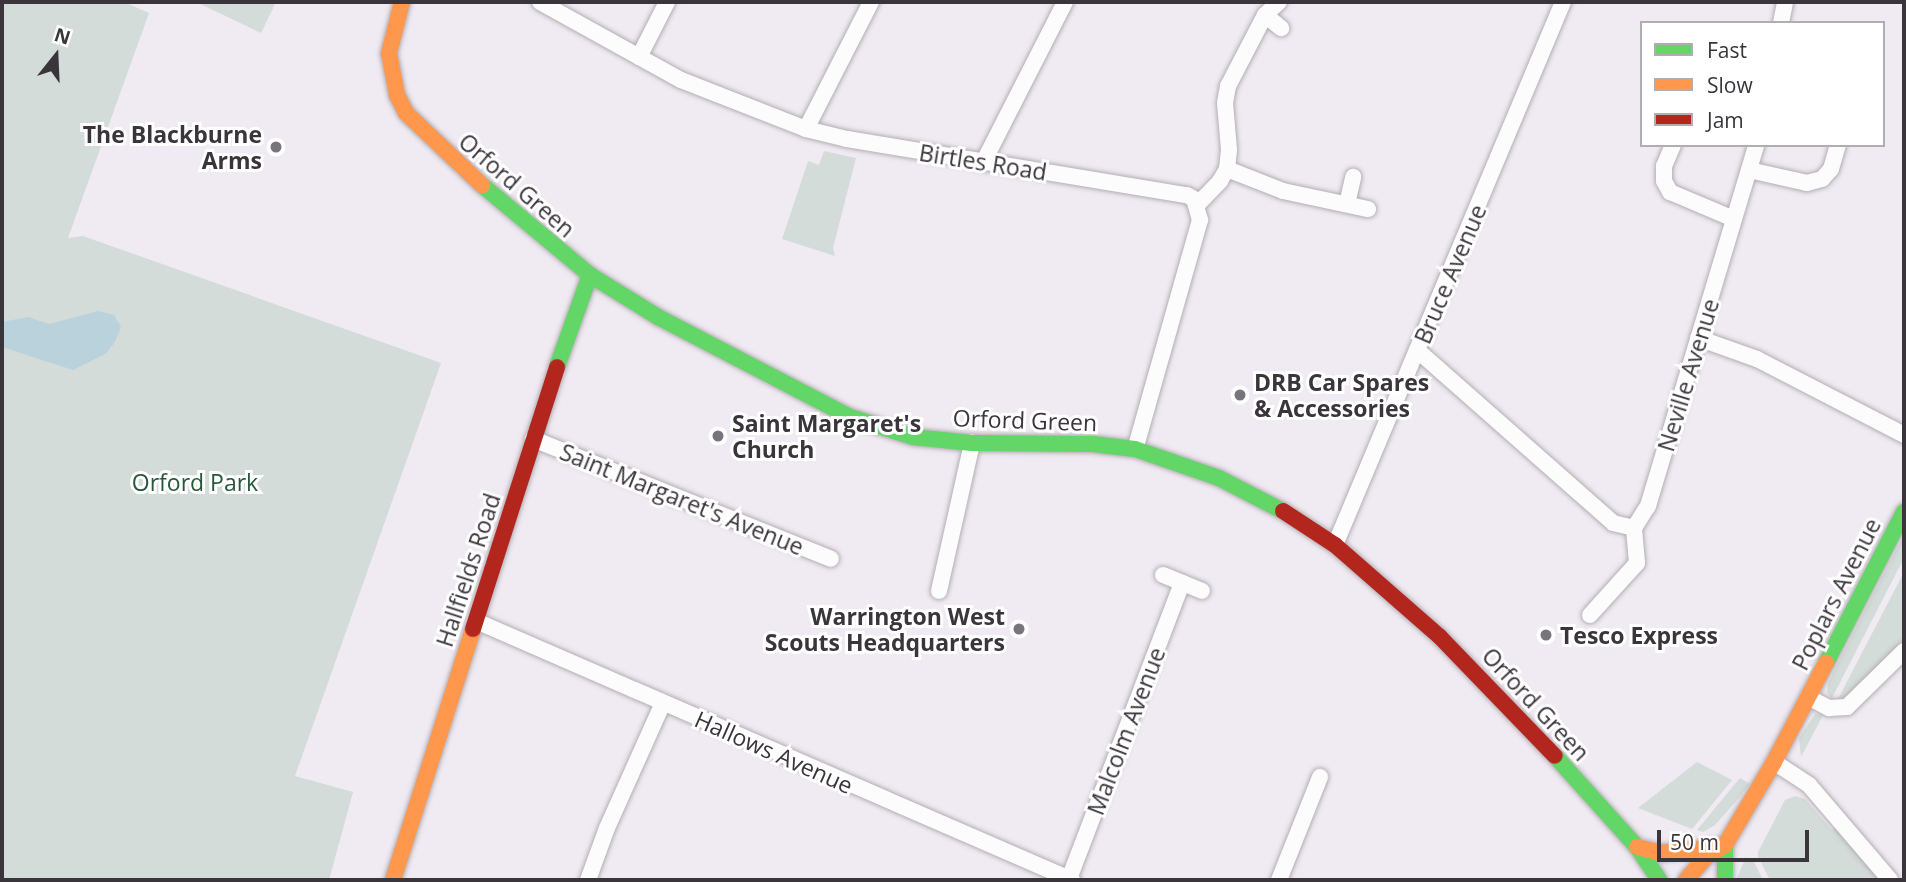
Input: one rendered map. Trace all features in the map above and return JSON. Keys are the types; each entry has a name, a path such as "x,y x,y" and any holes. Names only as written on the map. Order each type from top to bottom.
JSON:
{"main road":[{"name":"Orford Green","path":"402,2 391,35 389,53 397,95 419,129 503,205 590,275 658,317 850,417 913,437 972,443 1092,444 1135,449 1225,480 1276,506 1335,545 1470,667 1524,721 1637,848 1659,880"},
{"name":"Hallfields Road","path":"393,880 533,439 590,275"},
{"name":"Poplars Avenue","path":"1686,880 1722,846 1774,762 1904,512"},
{"path":"1637,848 1671,853 1722,846 1725,880"},
{"name":"Orford Green","path":"1637,848 1680,880"}],"street":[{"name":"Birtles Road","path":"540,2 639,57 723,99 806,130 983,163 1187,195 1198,204"},
{"path":"639,57 667,2"},
{"path":"806,130 871,2"},
{"path":"983,163 1065,2"},
{"path":"1135,449 1200,220 1198,204 1220,181 1227,169 1229,150 1225,103 1228,86 1265,15 1279,2"},
{"name":"Bruce Avenue","path":"1335,545 1563,2"},
{"path":"1782,21 1785,2"},
{"path":"1265,15 1282,28"},
{"path":"1672,147 1664,166 1664,181 1670,192 1734,219"},
{"name":"Neville Avenue","path":"1634,527 1648,506 1755,147"},
{"path":"1749,170 1807,183 1822,178 1831,169 1837,147"},
{"path":"1227,169 1283,191 1368,209"},
{"path":"1347,204 1353,177"},
{"path":"1698,338 1757,359 1904,436"},
{"path":"1417,350 1613,523 1634,527 1637,563 1590,614"},
{"name":"Saint Margaret's Avenue","path":"533,439 831,559"},
{"path":"939,591 972,443"},
{"path":"1163,575 1202,591"},
{"name":"Malcolm Avenue","path":"1071,880 1182,583"},
{"name":"Hallows Avenue","path":"476,621 1071,880"},
{"name":"Poplars Avenue","path":"1808,697 1829,708 1847,707 1904,651"},
{"path":"594,878 607,828 663,703"},
{"path":"1774,762 1809,785 1890,880"},
{"path":"1279,880 1320,777"}],"green space":[{"name":"Orford Park","path":"2,2 124,2 149,13 68,238 83,236 441,363 295,776 353,792 329,880 2,880"},
{"path":"196,2 276,2 261,33"},
{"path":"824,151 856,158 833,248 835,256 782,239 808,161 819,165"},
{"path":"1904,535 1904,558 1832,698 1827,693 1828,683"},
{"path":"1904,572 1904,639 1848,696 1838,699"},
{"path":"1815,714 1823,715 1801,757 1799,738"},
{"path":"1697,762 1732,780 1692,829 1638,808"},
{"path":"1740,778 1750,784 1739,798 1715,825 1703,832 1697,830"},
{"path":"1795,796 1805,799 1831,829 1836,828 1880,880 1770,880 1758,852 1785,800"},
{"path":"1746,857 1754,862 1763,880 1736,880"}],"water":[{"path":"98,311 114,315 121,327 115,342 105,354 73,370 2,347 2,322 28,317 49,324"}],"traffic: fast":[{"path":"482,185 590,275 658,317 850,417 913,437 972,443 1092,444 1135,449 1219,478 1283,511"},
{"path":"557,367 590,275"},
{"path":"1826,663 1904,512"},
{"path":"1555,756 1637,847 1659,880"},
{"path":"1725,845 1725,880"}],"traffic: slow":[{"path":"402,2 389,53 397,95 406,113 482,185"},
{"path":"393,880 473,629"},
{"path":"1686,880 1707,856 1725,845 1774,762 1826,663"},
{"path":"1637,847 1661,853 1719,847"}],"traffic: jam":[{"path":"473,629 557,367"},
{"path":"1283,511 1335,545 1440,637 1555,756"}],"place":[{"name":"The Blackburne Arms","path":"276,147"},
{"name":"DRB Car Spares & Accessories","path":"1240,395"},
{"name":"Saint Margaret's Church","path":"718,436"},
{"name":"Warrington West Scouts Headquarters","path":"1019,629"},
{"name":"Tesco Express","path":"1546,635"}]}
